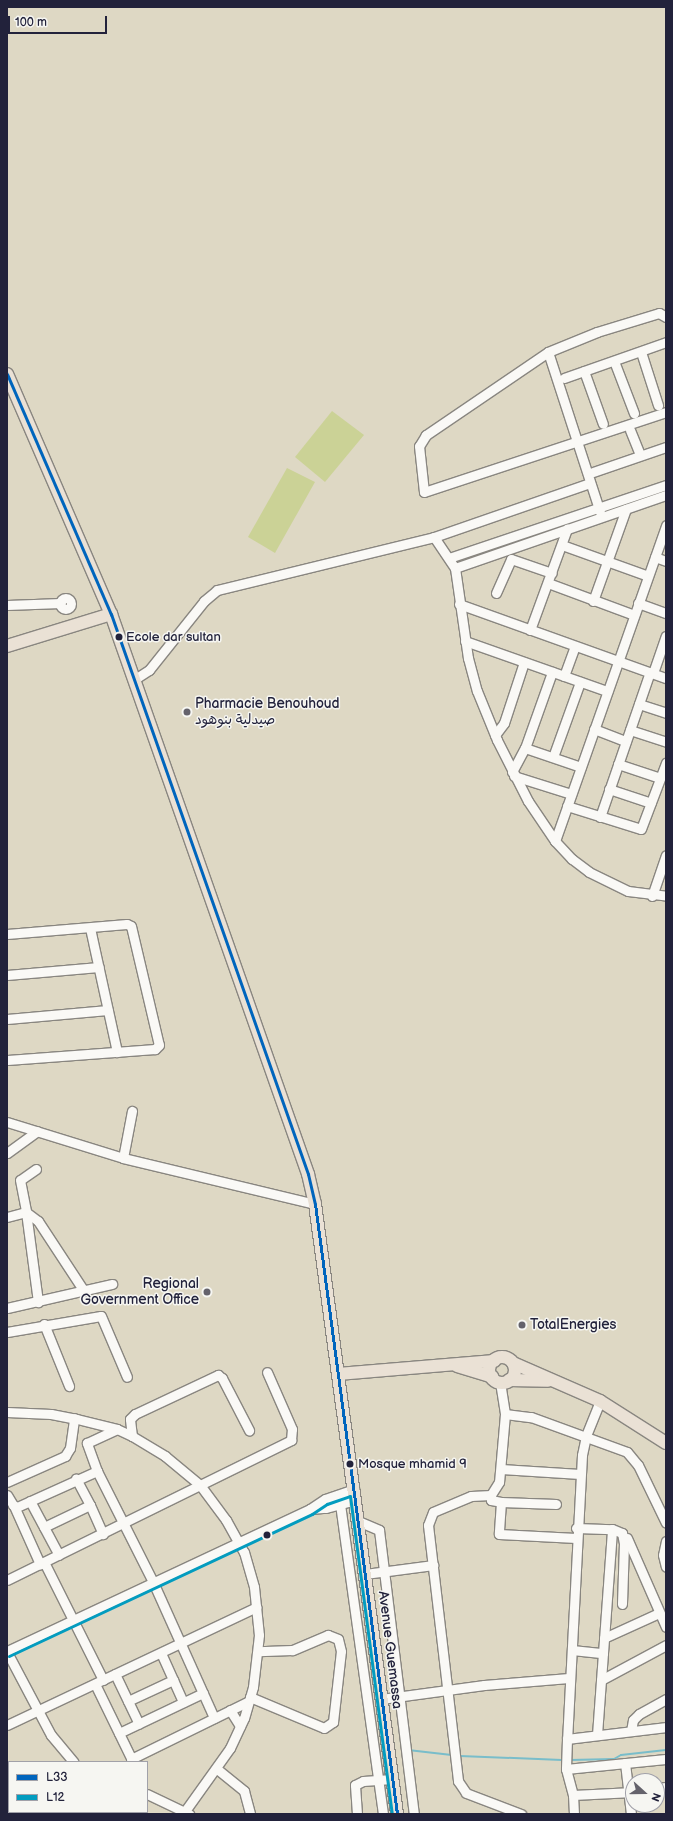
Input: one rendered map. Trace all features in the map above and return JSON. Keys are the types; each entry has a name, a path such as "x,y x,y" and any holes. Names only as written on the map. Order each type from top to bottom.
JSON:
{"main road":[{"name":"Avenue Guemassa","path":"9,381 111,614 308,1174 315,1204 397,1814"},
{"path":"7,646 111,614"},
{"path":"338,1374 384,1369 456,1366 494,1361 504,1358 513,1364 549,1381 600,1401 666,1443"},
{"path":"494,1361 490,1370 500,1380"},
{"path":"500,1380 515,1371 513,1364"},
{"path":"456,1366 500,1380 549,1381"}],"street":[{"path":"666,317 659,313 597,332 548,352 426,435 419,446 424,492 666,412"},
{"path":"564,378 642,352 666,342"},
{"path":"548,352 576,443 602,517"},
{"path":"642,352 658,405"},
{"path":"614,361 634,413"},
{"path":"584,371 603,424"},
{"path":"630,430 640,455"},
{"path":"593,472 666,447"},
{"path":"135,679 149,670 204,601 217,590 434,537 590,483"},
{"path":"449,558 598,506 666,485"},
{"path":"455,568 666,495"},
{"path":"594,601 626,509"},
{"path":"555,841 666,525"},
{"path":"530,630 567,529"},
{"path":"434,537 455,568 465,641 477,691 513,774 555,841 572,859 590,872 628,891 652,896 666,896"},
{"path":"562,545 648,576"},
{"path":"655,556 666,560"},
{"path":"496,593 510,559 552,573"},
{"path":"548,583 634,615"},
{"path":"7,605 61,603"},
{"path":"638,603 666,613"},
{"path":"459,604 666,678"},
{"path":"600,816 639,704 665,640"},
{"path":"465,641 608,691"},
{"path":"564,676 575,646"},
{"path":"495,735 504,723 524,662"},
{"path":"513,774 525,748 552,672"},
{"path":"553,758 580,682"},
{"path":"639,704 666,713"},
{"path":"594,729 626,741"},
{"path":"630,730 666,742"},
{"path":"525,748 581,767"},
{"path":"567,806 640,829 666,763"},
{"path":"618,764 660,778"},
{"path":"513,774 571,794"},
{"path":"609,789 651,803"},
{"path":"652,896 666,855"},
{"path":"7,934 127,924 131,926 159,1045 155,1049 7,1060"},
{"path":"90,928 117,1052"},
{"path":"7,975 99,967"},
{"path":"7,1019 108,1010"},
{"path":"123,1158 132,1111"},
{"path":"7,1122 123,1158 315,1204"},
{"path":"7,1153 36,1131"},
{"path":"36,1169 20,1180 26,1212 38,1302"},
{"path":"7,1217 26,1212"},
{"path":"26,1212 38,1221 84,1291"},
{"path":"7,1308 112,1284"},
{"path":"7,1332 44,1324 101,1316 127,1376"},
{"path":"44,1324 69,1386"},
{"path":"7,1580 104,1534 293,1437 292,1429 267,1372"},
{"path":"132,1436 130,1419 135,1414 218,1376 222,1378 249,1430"},
{"path":"500,1380 505,1414 501,1433 501,1469 499,1482 491,1495 491,1500 501,1502 556,1504"},
{"path":"574,1814 573,1795 566,1769 576,1528 580,1474 586,1436 600,1401"},
{"path":"7,1412 51,1414 117,1429 132,1436 164,1456 200,1485 226,1520 249,1567 256,1607 258,1651 250,1699 240,1726 217,1769 186,1813 148,1794"},
{"path":"505,1414 531,1417 619,1448 633,1457 666,1523"},
{"path":"68,1452 74,1418"},
{"path":"7,1482 60,1460 68,1452 86,1446 117,1429"},
{"path":"86,1446 153,1582 214,1718"},
{"path":"501,1469 580,1474"},
{"path":"14,1506 30,1501 97,1470"},
{"path":"76,1479 104,1534"},
{"path":"7,1495 73,1620 119,1733 132,1760 250,1699"},
{"path":"310,1509 340,1504 354,1495"},
{"path":"73,1761 57,1744 7,1651 310,1509 325,1500 354,1495"},
{"path":"491,1495 470,1496 433,1512 428,1525 460,1788 473,1796 521,1814"},
{"path":"30,1501 59,1555"},
{"path":"501,1502 499,1534 576,1538"},
{"path":"340,1504 383,1814"},
{"path":"44,1527 90,1505"},
{"path":"358,1521 379,1530 414,1814"},
{"path":"576,1528 612,1529 622,1533 662,1615 666,1627"},
{"path":"597,1734 612,1529"},
{"path":"622,1533 624,1543 622,1604"},
{"path":"666,1541 663,1555 666,1568"},
{"path":"365,1574 433,1565"},
{"path":"7,1725 256,1607"},
{"path":"604,1638 662,1615"},
{"path":"250,1699 324,1728 333,1722 341,1652 338,1639 328,1635 292,1650 258,1651"},
{"path":"601,1680 666,1645"},
{"path":"572,1650 603,1653"},
{"path":"161,1653 183,1702"},
{"path":"115,1674 139,1724"},
{"path":"381,1699 448,1690 569,1678"},
{"path":"128,1701 173,1680"},
{"path":"119,1733 203,1693"},
{"path":"631,1730 633,1720 639,1714 666,1699"},
{"path":"230,1710 240,1726"},
{"path":"567,1739 597,1734 666,1727"},
{"path":"566,1769 666,1759"},
{"path":"625,1763 627,1773"},
{"path":"217,1769 244,1791 250,1814"},
{"path":"357,1814 355,1785 363,1781 392,1779"},
{"path":"573,1795 625,1792"}],"green space":[{"path":"332,411 364,435 325,482 295,457"},
{"path":"287,468 315,482 275,553 248,537"}],"waterway":[{"path":"408,1750 452,1755"},
{"path":"570,1760 614,1759 621,1755 666,1750"},
{"path":"460,1756 562,1760"}],"transit line":[{"name":"L33","path":"7,374 111,614 308,1174 315,1204 397,1814"},
{"name":"L12","path":"9,1656 312,1514 327,1504 350,1496 392,1814"}],"place":[{"name":"Ecole dar sultan","path":"119,637"},
{"name":"Pharmacie Benouhoud صيدلية بنوهود","path":"187,712"},
{"name":"Regional Government Office","path":"207,1292"},
{"name":"TotalEnergies","path":"522,1325"},
{"name":"Mosque mhamid 9","path":"350,1464"}]}
